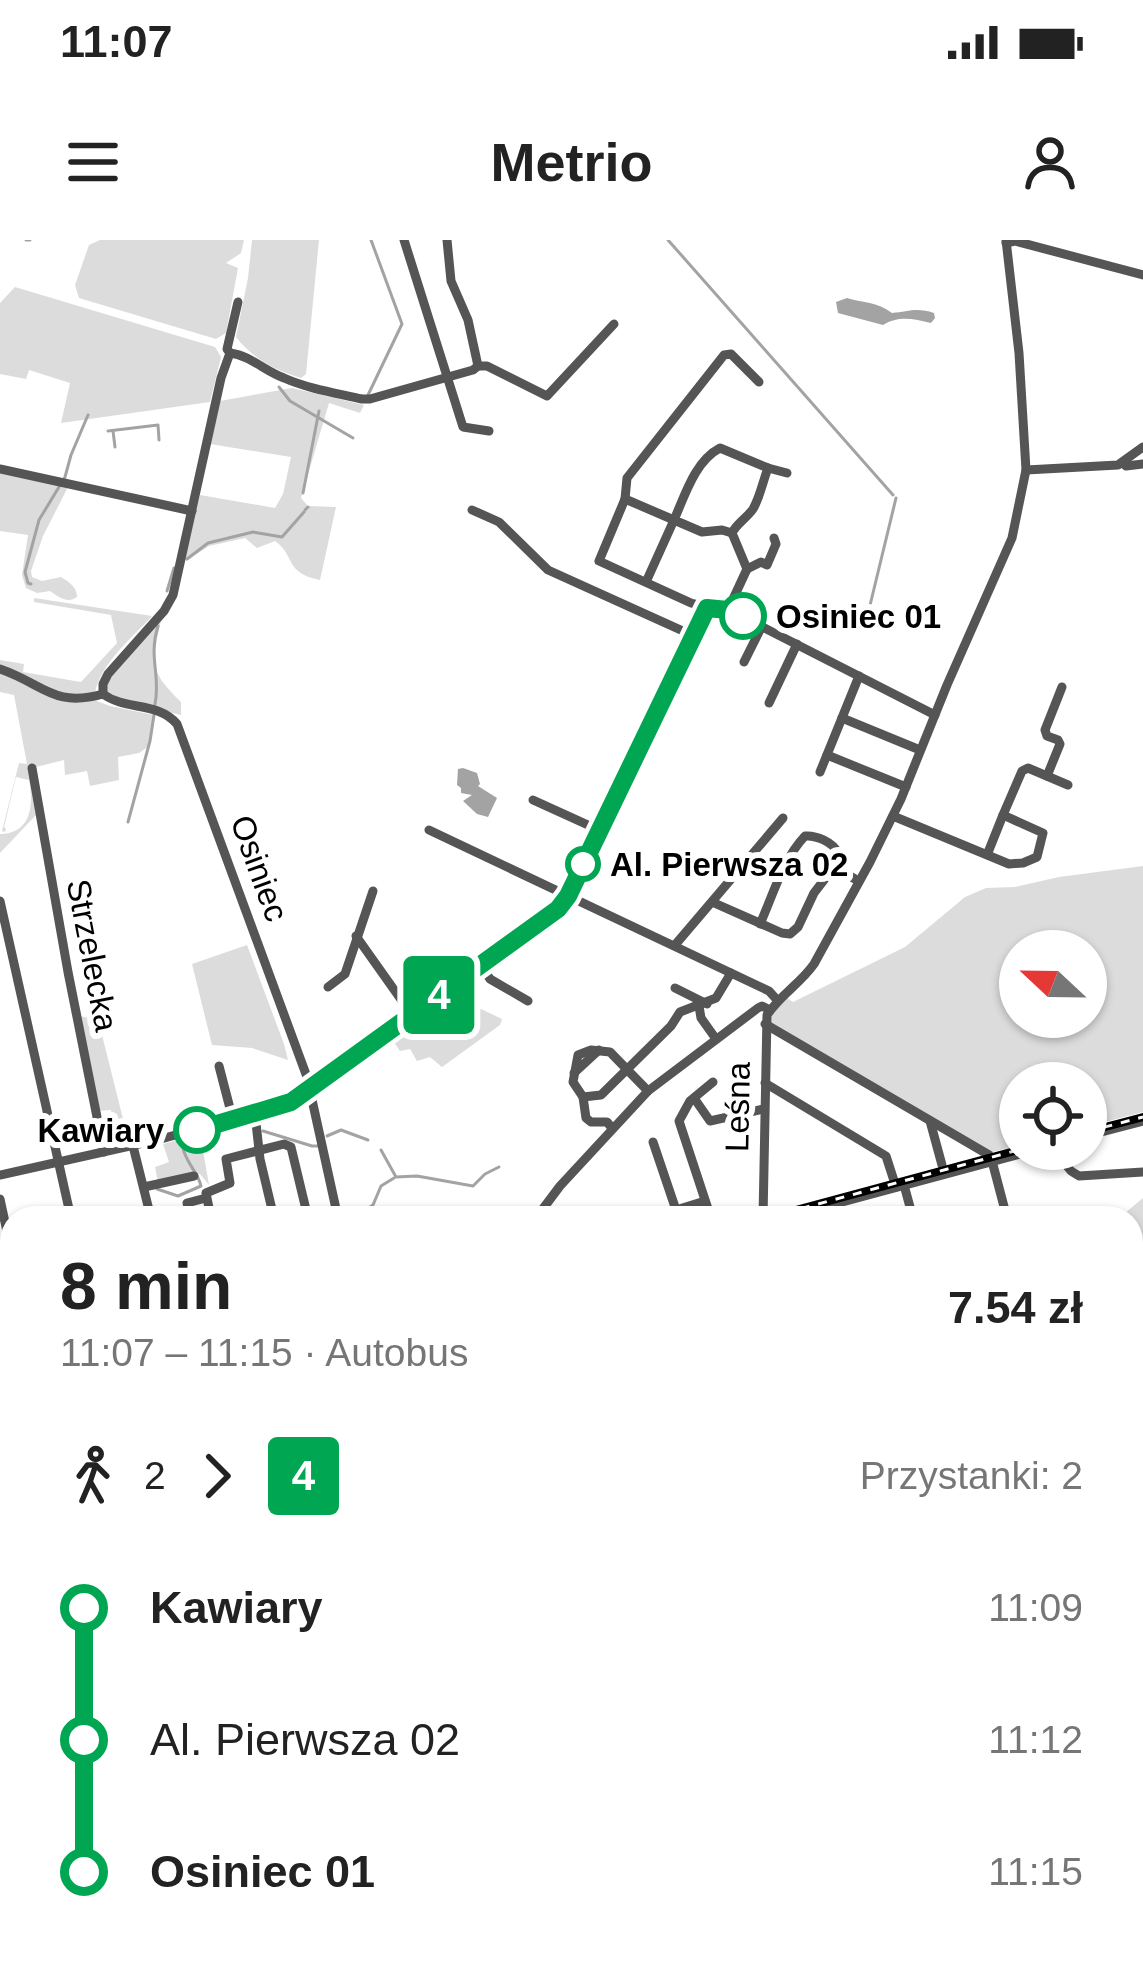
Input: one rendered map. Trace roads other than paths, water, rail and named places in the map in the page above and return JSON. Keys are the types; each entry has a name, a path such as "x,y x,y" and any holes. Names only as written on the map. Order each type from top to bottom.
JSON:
{"street":[{"path":"404,240 463,427 489,431"},
{"path":"447,240 452,281 468,320 478,366"},
{"path":"1059,253 1062,240"},
{"path":"545,1206 608,1123 758,1008 774,1006 805,977 893,816 1012,538 1026,470 1006,241 1143,275"},
{"path":"104,694 107,674 170,601 238,302"},
{"path":"225,349 299,384 366,399 478,366 547,396 614,324"},
{"path":"759,382 731,354 724,355 627,478 625,499 599,561 707,608 728,610 935,715"},
{"path":"1124,463 1143,447"},
{"path":"646,582 693,477 710,453 720,448 787,473"},
{"path":"1026,470 1143,464"},
{"path":"747,569 731,533 749,515 768,468"},
{"path":"0,469 188,513"},
{"path":"625,499 702,532 731,533"},
{"path":"472,510 499,522 548,570 694,635"},
{"path":"728,610 747,569 761,562 767,565 774,538"},
{"path":"0,1175 133,1146 291,1102 555,912 568,896 707,608"},
{"path":"744,662 762,626"},
{"path":"770,703 797,644"},
{"name":"Osiniec","path":"0,669 62,698 80,700 104,694 117,702 163,712 177,724 311,1088 336,1206"},
{"path":"820,772 859,676"},
{"path":"1047,776 1060,744 1045,730 1062,687"},
{"path":"842,718 920,750"},
{"path":"827,754 906,787"},
{"name":"Strzelecka","path":"32,768 104,1152"},
{"path":"987,855 1022,771 1028,768 1068,785"},
{"path":"532,800 599,830"},
{"path":"893,816 1011,865 1029,862 1038,855 1042,831 1004,814"},
{"path":"675,945 783,818"},
{"path":"429,830 769,991 774,1006"},
{"path":"712,902 760,924 784,934 793,933 815,890 834,867 835,846 803,837 760,924"},
{"path":"834,867 855,879"},
{"path":"328,988 345,974 373,891"},
{"path":"0,901 68,1206"},
{"path":"356,936 412,1015"},
{"path":"482,965 490,979 528,1001"},
{"path":"680,1012 719,994 731,973"},
{"path":"675,988 703,1005"},
{"path":"583,1097 601,1097 671,1026 687,993"},
{"path":"703,1005 703,1021 716,1039"},
{"name":"Leśna","path":"763,1206 766,1024 774,1006"},
{"path":"766,1024 988,1156 1004,1206"},
{"path":"608,1123 587,1120 583,1097 574,1085 578,1055 610,1052 648,1091"},
{"path":"219,1066 233,1120"},
{"path":"707,1206 680,1124 682,1113 713,1082"},
{"path":"764,1083 886,1156 908,1206"},
{"path":"694,1098 711,1121 764,1108"},
{"path":"255,1114 272,1206"},
{"path":"930,1121 942,1165"},
{"path":"1107,1130 1143,1121"},
{"path":"653,1142 675,1206"},
{"path":"208,1206 208,1190 230,1183 226,1159 284,1144 291,1147 305,1206"},
{"path":"133,1146 149,1206"},
{"path":"827,1206 999,1159"},
{"path":"1069,1170 1079,1176 1143,1172"},
{"path":"144,1187 194,1176"},
{"path":"188,1206 206,1198"},
{"path":"689,1206 705,1201"}],"waterway":[{"path":"368,395 402,324 371,240"},
{"path":"668,240 893,495"},
{"path":"279,387 290,401 353,438"},
{"path":"303,493 319,411"},
{"path":"31,584 25,572 39,520 65,477 88,415"},
{"path":"108,431 158,425 159,440"},
{"path":"113,431 115,447"},
{"path":"865,626 896,498"},
{"path":"305,510 308,507"},
{"path":"187,559 208,543 253,532 282,537 304,512"},
{"path":"167,591 174,568"},
{"path":"155,704 158,626"},
{"path":"128,822 154,715"},
{"path":"327,1136 341,1130 368,1140"},
{"path":"263,1131 319,1146"},
{"path":"201,1143 218,1134"},
{"path":"157,1189 178,1196 201,1186 183,1148 199,1143"},
{"path":"381,1150 396,1177 473,1186 499,1167"},
{"path":"371,1206 381,1186 394,1178"}],"railway":[{"path":"1107,1126 1143,1117"},
{"path":"811,1206 999,1155"}],"place":[{"name":"Osiniec 01","path":"743,616"},
{"name":"Al. Pierwsza 02","path":"583,864"},
{"name":"Kawiary","path":"197,1130"}]}
